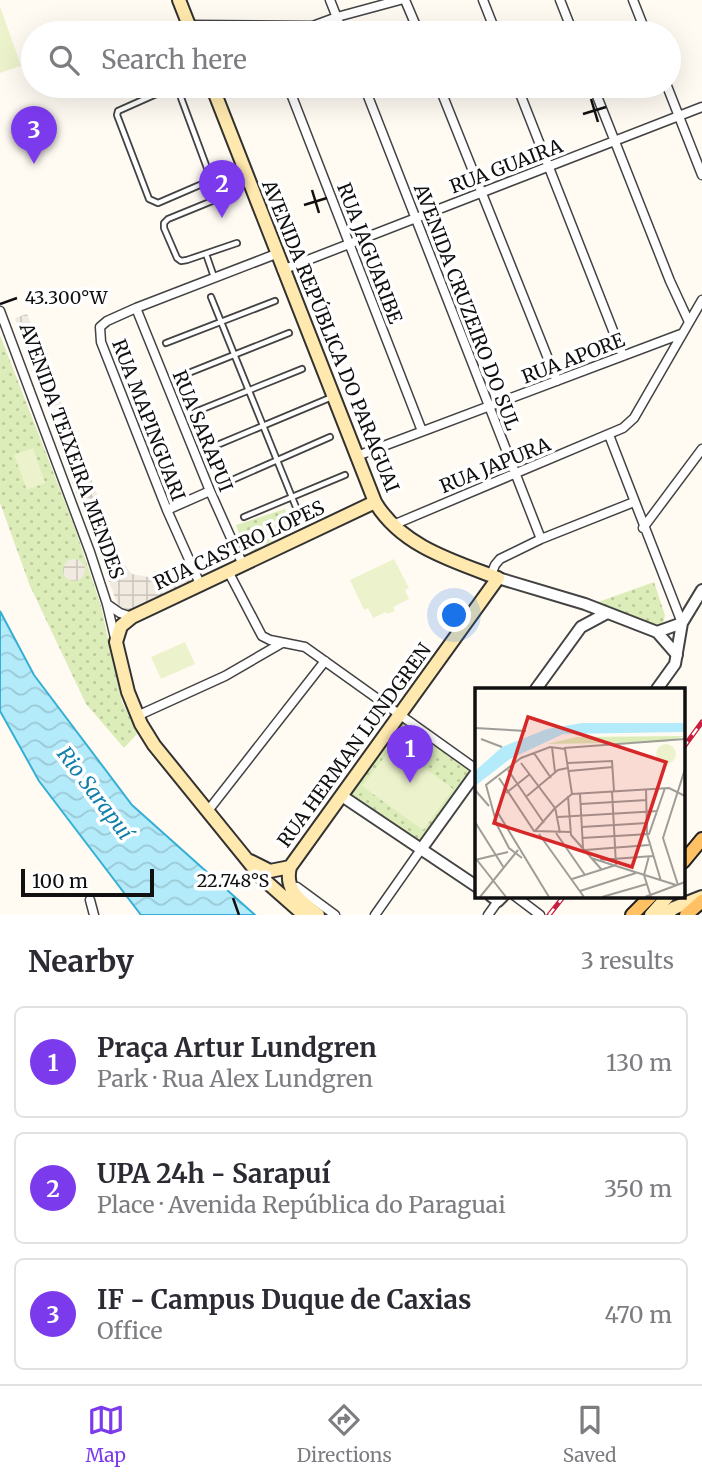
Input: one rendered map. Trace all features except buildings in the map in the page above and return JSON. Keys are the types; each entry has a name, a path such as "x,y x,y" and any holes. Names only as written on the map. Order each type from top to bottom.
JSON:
{"main road":[{"path":"179,0 188,21"},
{"name":"AVENIDA REPÚBLICA DO PARAGUAI","path":"217,98 375,502 393,525 423,546 452,562 495,577"},
{"name":"RUA CASTRO LOPES","path":"116,642 121,626 132,617 375,502"},
{"name":"RUA HERMAN LUNDGREN","path":"304,912 290,891 290,867 495,577"},
{"path":"116,642 128,692 137,716 154,745 269,885 304,912 318,915"},
{"path":"685,860 702,839"},
{"path":"685,860 702,854"},
{"name":"RUA HERMAN LUNDGREN","path":"244,857 270,871 290,867"},
{"path":"632,915 649,898"},
{"path":"651,915 668,904 702,899"},
{"path":"686,915 702,899"}],"street":[{"path":"330,0 338,21"},
{"path":"325,21 400,0"},
{"path":"405,0 414,21"},
{"path":"483,0 491,21"},
{"path":"560,0 568,21"},
{"path":"633,0 641,21"},
{"name":"RUA JAGUARIBE","path":"293,98 422,431"},
{"name":"AVENIDA CRUZEIRO DO SUL","path":"368,98 541,539"},
{"path":"444,98 557,381"},
{"path":"522,98 623,356"},
{"path":"598,98 670,281 690,322"},
{"path":"672,98 702,175"},
{"name":"RUA GUAIRA","path":"282,270 702,107"},
{"name":"RUA MAPINGUARI","path":"200,584 167,510 99,333 103,323 136,308 276,254"},
{"name":"RUA JAPURA","path":"393,525 623,428 634,418 702,300"},
{"name":"RUA SARAPUI","path":"136,308 243,565"},
{"name":"AVENIDA TEIXEIRA MENDES","path":"0,311 72,501 107,604 116,642"},
{"name":"RUA APORE","path":"357,456 682,333"},
{"path":"609,436 682,623"},
{"path":"643,528 702,449"},
{"path":"167,510 210,491"},
{"path":"495,577 496,561 541,539 634,502"},
{"path":"228,572 262,636 305,647 400,713 475,770"},
{"name":"AVENIDA REPÚBLICA DO PARAGUAI","path":"495,577 581,603 657,632 677,655"},
{"path":"658,688 675,664 682,623 702,590"},
{"path":"581,603 581,627"},
{"path":"107,604 132,617"},
{"path":"537,688 581,627 607,613"},
{"path":"657,632 682,623"},
{"path":"137,716 225,676 282,643"},
{"path":"207,811 325,662"},
{"path":"375,915 475,772"},
{"path":"342,796 475,885"},
{"path":"297,887 335,915"},
{"path":"488,915 496,898"},
{"path":"518,898 540,915"},
{"path":"90,900 94,915"}],"lane":[{"path":"146,98 120,107 117,116 149,200 158,203 209,181 181,98"},
{"path":"217,199 164,223 177,258 181,261 237,243"},
{"path":"206,254 214,278"},
{"path":"211,298 300,517"},
{"path":"166,343 275,301"},
{"path":"181,376 289,333"},
{"path":"195,412 302,369"},
{"path":"210,448 333,397"},
{"path":"223,484 330,438"},
{"path":"244,517 345,475"}],"green space":[{"path":"0,6 21,66 0,73"},
{"path":"0,335 75,528 101,606 122,702 138,733 124,748 86,704 30,586 0,503"},
{"path":"33,448 45,483 27,490 14,455"},
{"path":"285,509 294,530 252,552 246,551 236,525"},
{"path":"394,559 409,588 405,590 409,599 393,607 395,611 373,618 368,608 364,610 350,580"},
{"path":"654,582 665,615 663,624 655,625 598,602"},
{"path":"185,642 195,664 161,679 151,657"},
{"path":"402,721 473,771 421,844 348,795"},
{"path":"394,745 453,789 423,830 362,786"}],"shaded area":[{"path":"27,314 125,566 132,574 154,578 185,569 191,584 131,611 117,603 58,444 65,435 26,330 17,324 15,318"},
{"path":"74,559 82,562 85,570 82,578 74,581 66,578 63,570 66,562"}],"water":[{"name":"Rio Sarapuí","path":"0,611 34,675 132,805 255,915 141,915 39,781 0,711"}],"railway":[{"path":"684,747 702,722"},
{"path":"549,915 562,898"}],"place":[{"name":"IF - Campus Duque de Caxias","path":"34,164"},
{"name":"UPA 24h - Sarapuí","path":"222,218"},
{"name":"Praça Artur Lundgren","path":"410,783"}]}
